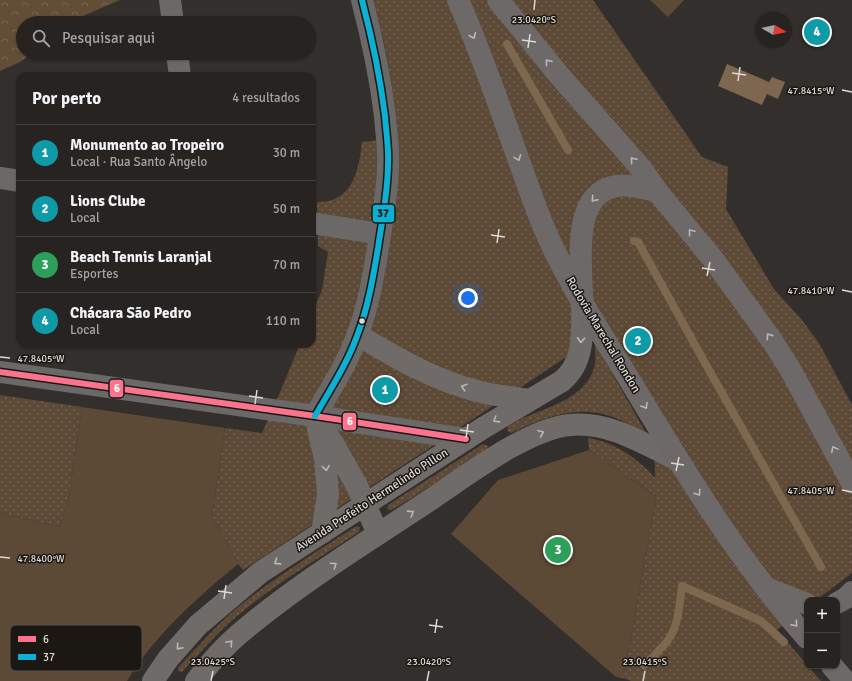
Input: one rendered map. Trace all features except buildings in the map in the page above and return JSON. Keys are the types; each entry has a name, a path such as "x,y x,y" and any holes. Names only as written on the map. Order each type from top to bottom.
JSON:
{"main road":[{"name":"Rodovia Marechal Rondon","path":"458,0 479,49 539,215 557,256 582,301 678,460 720,526 782,609 804,635"},
{"path":"498,0 558,74 640,167 656,191 714,259 773,342 806,397 852,483"},
{"path":"582,301 582,224 591,202 608,188 618,186 629,186 656,191"},
{"name":"Avenida Prefeito Hermelindo Pillon","path":"158,679 168,659 198,625 261,572 466,439 570,375 576,366 580,355 582,301"},
{"path":"358,335 414,367 451,382 489,394 529,400"},
{"path":"315,416 358,486 378,534"},
{"path":"315,416 327,476 328,494 322,533"},
{"path":"196,681 203,671 237,635 282,600 378,534 494,458 540,433 559,426 581,424 604,427 625,435 678,460"},
{"path":"766,588 804,603"},
{"path":"840,601 852,592"},
{"path":"835,669 845,681"}],"street":[{"path":"170,0 172,16"},
{"path":"315,416 347,360 358,335 370,291 380,234 388,164 387,138 379,74 362,0"},
{"path":"178,60 179,72"},
{"path":"0,178 16,180"},
{"path":"316,224 380,234"},
{"path":"0,372 315,416 466,439"}],"shaded area":[{"path":"373,0 593,0 702,157 728,167 726,209 774,289 802,320 819,343 852,405 852,573 820,597 804,597 804,609 777,630 804,661 804,669 811,669 821,681 631,681 616,677 625,670 656,496 589,450 588,438 607,443 625,452 641,464 655,478 654,437 595,338 243,570 238,564 212,516 225,428 262,433 298,348 316,348 316,304 322,290 328,252 318,246 317,202 329,201 339,197 346,191 356,173 362,142 398,138 389,68"},
{"path":"650,0 684,0 668,17"},
{"path":"727,64 769,82 772,77 785,82 778,99 767,94 762,105 718,86"},
{"path":"595,343 650,440 633,427 616,418 599,413 565,413 530,424 511,433 507,431 508,426 567,399 583,386 590,378 594,368"},
{"path":"0,395 82,407 69,496 60,527 0,513"},
{"path":"82,407 225,428 212,516 238,564 193,603 163,633 142,659 142,625 10,625 10,671 133,671 127,681 0,681 0,513 60,527 69,496"},
{"path":"483,444 488,446 487,451 392,510 387,509 388,505"},
{"path":"589,450 656,496 625,670 616,677 451,534 498,480"},
{"path":"355,527 360,527 359,532 292,575 243,611 210,642 182,672 178,671 178,668 203,641 238,607 287,571"}],"green space":[{"path":"0,0 120,0 83,16 16,16 16,60 23,60 0,71"}],"waterway":[{"path":"507,44 568,150"},
{"path":"634,241 638,242 821,567"},
{"path":"644,665 664,645 673,632 678,617 682,586 761,621 784,642"}],"transit line":[{"name":"37","path":"315,416 343,367 361,325 372,282 386,196 388,146 385,116 381,86 362,0"},
{"name":"6","path":"0,372 315,416 466,439"}],"place":[{"name":"Chácara São Pedro","path":"817,32"},
{"name":"Lions Clube","path":"638,341"},
{"name":"Monumento ao Tropeiro","path":"385,390"},
{"name":"Beach Tennis Laranjal","path":"558,550"}]}
